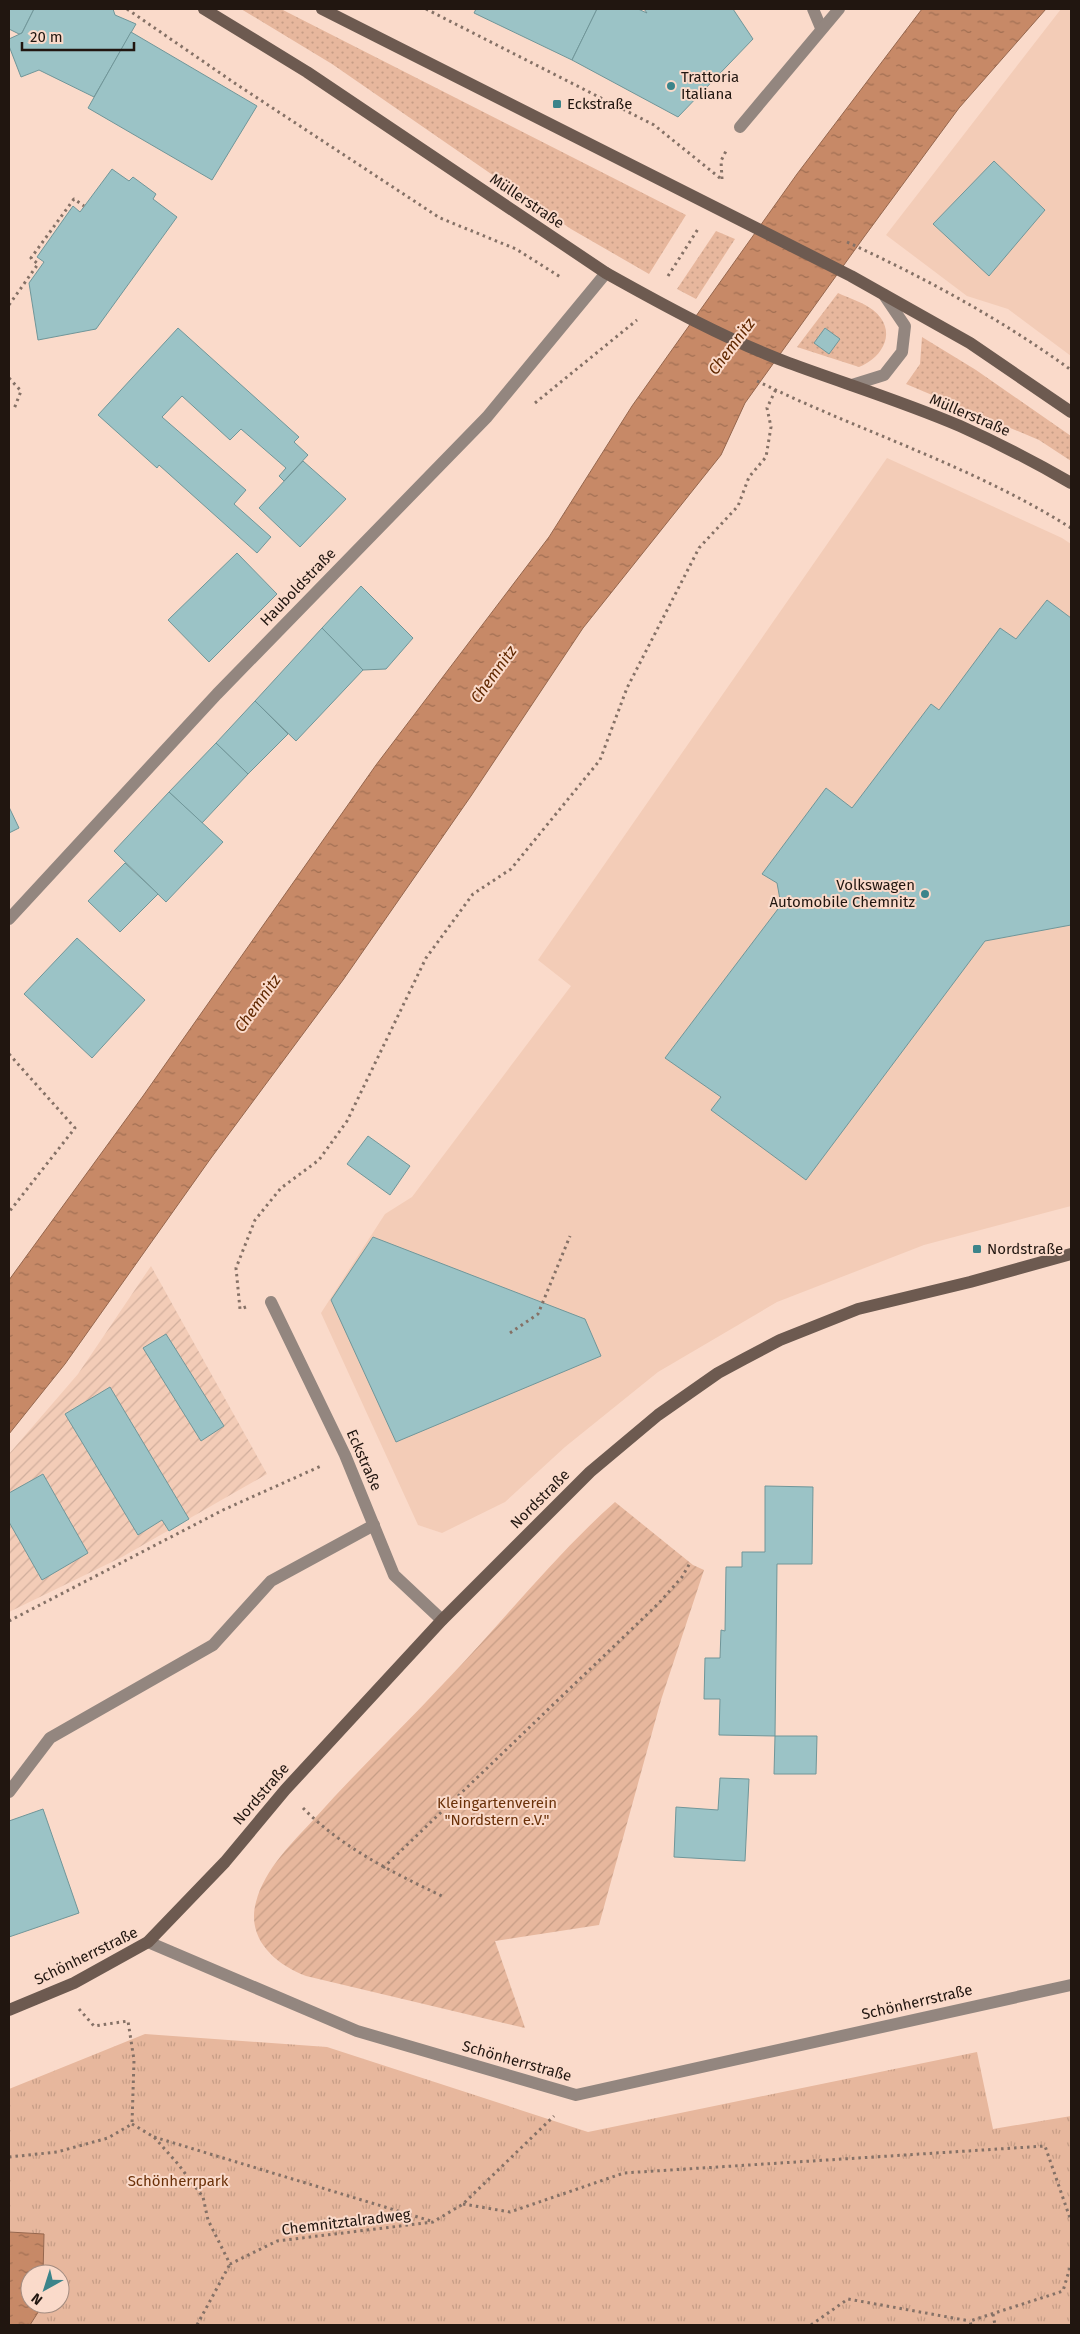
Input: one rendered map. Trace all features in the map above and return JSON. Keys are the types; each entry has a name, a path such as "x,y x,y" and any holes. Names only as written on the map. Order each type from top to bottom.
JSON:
{"main road":[{"name":"Müllerstraße","path":"204,9 307,72 606,273 683,315 788,362 959,426 1036,462 1071,482"},
{"path":"322,9 851,276 970,343 1071,412"},
{"name":"Nordstraße","path":"148,1942 225,1862 286,1790 442,1620 590,1472 658,1415 718,1373 780,1340 858,1309 970,1282 1071,1254"},
{"name":"Schönherrstraße","path":"9,2010 60,1989 148,1942"}],"street":[{"path":"813,9 821,28"},
{"path":"740,127 821,28 839,9"},
{"name":"Hauboldstraße","path":"9,919 218,694 486,417 606,273"},
{"path":"852,385 884,375 902,352 905,326 884,295"},
{"name":"Eckstraße","path":"271,1302 345,1455 394,1575 442,1620"},
{"path":"9,1792 50,1738 213,1645 271,1581 374,1525"},
{"name":"Schönherrstraße","path":"148,1942 357,2031 576,2095 1071,1984"}],"path":[{"path":"126,9 440,218 516,249 588,294"},
{"path":"426,9 654,125 730,184"},
{"path":"722,187 721,160 740,127"},
{"path":"9,305 38,264 31,258 74,199 84,206"},
{"path":"667,277 700,224"},
{"path":"856,246 910,272 1028,338 1071,370"},
{"path":"628,317 643,326"},
{"path":"533,404 636,322"},
{"path":"271,1302 240,1309 236,1268 255,1220 281,1188 319,1160 347,1122 426,958 473,894 511,869 600,760 627,688 699,548 738,506 749,476 766,456 771,427 767,408 788,362"},
{"path":"9,378 22,391 14,409"},
{"path":"774,390 910,447 1032,504 1071,528"},
{"path":"9,1054 75,1128 9,1212"},
{"path":"510,1333 538,1314 570,1236"},
{"path":"9,1621 223,1510 345,1455"},
{"path":"383,1868 659,1603 682,1577 690,1564"},
{"path":"314,1819 383,1868 444,1897"},
{"path":"60,1989 94,2026 128,2021 134,2060 132,2124"},
{"name":"Chemnitztalradweg","path":"230,2264 277,2241 433,2222 463,2204 576,2095"},
{"path":"132,2124 154,2137 433,2222"},
{"path":"9,2158 57,2152 83,2145 108,2138 132,2124"},
{"path":"154,2137 178,2164 203,2198 208,2220 230,2264 197,2325"},
{"path":"463,2204 510,2212 624,2173 1045,2146 1071,2222"},
{"path":"811,2325 848,2299 970,2323 1063,2291 1071,2264"},
{"path":"993,2314 995,2325"}],"shaded area":[{"path":"1061,9 1071,9 1071,356 1008,309 967,296 886,235"},
{"path":"887,458 1062,538 1071,544 1071,1206 924,1245 777,1302 658,1372 565,1447 505,1502 442,1533 418,1525 321,1313 385,1214 412,1197 571,986 538,960"},
{"path":"151,1266 267,1474 122,1557 9,1612 9,1454 78,1374"}],"green space":[{"path":"241,9 281,9 686,215 649,274 571,229 332,64"},
{"path":"716,231 735,239 696,299 677,289"},
{"path":"838,293 873,310 881,318 885,326 885,342 881,350 875,357 859,367 797,347"},
{"path":"922,337 976,370 1071,436 1071,461 1039,440 906,384 920,364"},
{"name":"Kleingartenverein \"Nordstern e.V.\"","path":"615,1502 693,1565 704,1570 661,1700 599,1925 495,1941 525,2028 306,1976 284,1965 274,1957 259,1939 255,1927 256,1902 260,1890 273,1867 289,1846 363,1766 428,1700 570,1545"},
{"name":"Schönherrpark","path":"145,2034 327,2047 588,2132 977,2052 993,2129 1071,2116 1071,2325 30,2325 36,2314 70,2314 70,2264 43,2264 44,2234 9,2232 9,2089"}],"water":[{"name":"Chemnitz","path":"922,9 1046,9 959,108 864,237 745,403 721,455 583,628 471,796 343,980 211,1158 65,1364 9,1434 9,1280 143,1096 376,765 549,537 632,406 797,174"},
{"path":"9,2232 44,2234 43,2264 20,2264 20,2314 37,2314 30,2325 9,2325"}],"building":[{"path":"9,9 34,9 22,33 19,34 9,29"},
{"path":"34,9 113,9 115,15 136,24 94,97 39,70 21,77 9,46 9,39 22,33"},
{"path":"476,9 597,9 572,60 474,13"},
{"path":"597,9 638,9 647,13 644,9 733,9 753,39 678,117 572,60"},
{"path":"131,32 257,106 212,180 88,108"},
{"path":"994,161 1045,210 989,276 933,224"},
{"path":"112,169 129,181 133,177 156,194 153,199 177,217 96,329 38,340 29,283 44,262 37,257 73,206 80,212"},
{"path":"178,328 299,437 294,442 308,455 284,481 279,476 286,468 241,429 230,440 182,396 162,417 246,490 234,504 271,537 257,553 159,465 157,468 98,415"},
{"path":"825,328 840,339 829,354 814,343"},
{"path":"303,461 346,499 300,547 259,508"},
{"path":"237,553 277,594 209,662 168,620"},
{"path":"361,586 413,638 386,669 363,670 322,628"},
{"name":"Volkswagen Automobile Chemnitz","path":"1047,600 1071,618 1071,925 985,941 806,1180 711,1110 721,1097 665,1058 781,905 777,883 762,874 826,788 852,808 931,704 939,710 1000,628 1016,639"},
{"path":"322,628 363,670 296,741 255,701"},
{"path":"255,701 288,734 248,774 216,743"},
{"path":"216,743 248,774 202,823 169,792"},
{"path":"169,792 223,842 166,902 114,851"},
{"path":"9,807 19,828 9,833"},
{"path":"125,863 158,894 120,932 88,901"},
{"path":"77,938 145,1000 92,1058 24,994"},
{"path":"368,1136 410,1166 390,1195 347,1164"},
{"path":"373,1237 585,1319 601,1356 396,1442 331,1300"},
{"path":"166,1334 224,1426 201,1441 143,1348"},
{"path":"110,1387 189,1519 169,1531 162,1520 138,1535 65,1414"},
{"path":"43,1474 88,1553 42,1580 9,1522 9,1493"},
{"path":"765,1486 813,1487 812,1564 777,1564 775,1736 719,1735 720,1699 704,1699 705,1658 720,1658 721,1630 725,1631 726,1567 742,1567 742,1552 765,1552"},
{"path":"775,1736 817,1736 816,1774 774,1774"},
{"path":"720,1778 749,1779 745,1861 674,1857 676,1807 718,1810"},
{"path":"43,1809 79,1913 9,1937 9,1821"}],"place":[{"name":"Trattoria Italiana","path":"671,86"},
{"name":"Eckstraße","path":"557,104"},
{"name":"Volkswagen Automobile Chemnitz","path":"925,894"},
{"name":"Nordstraße","path":"977,1249"}]}
